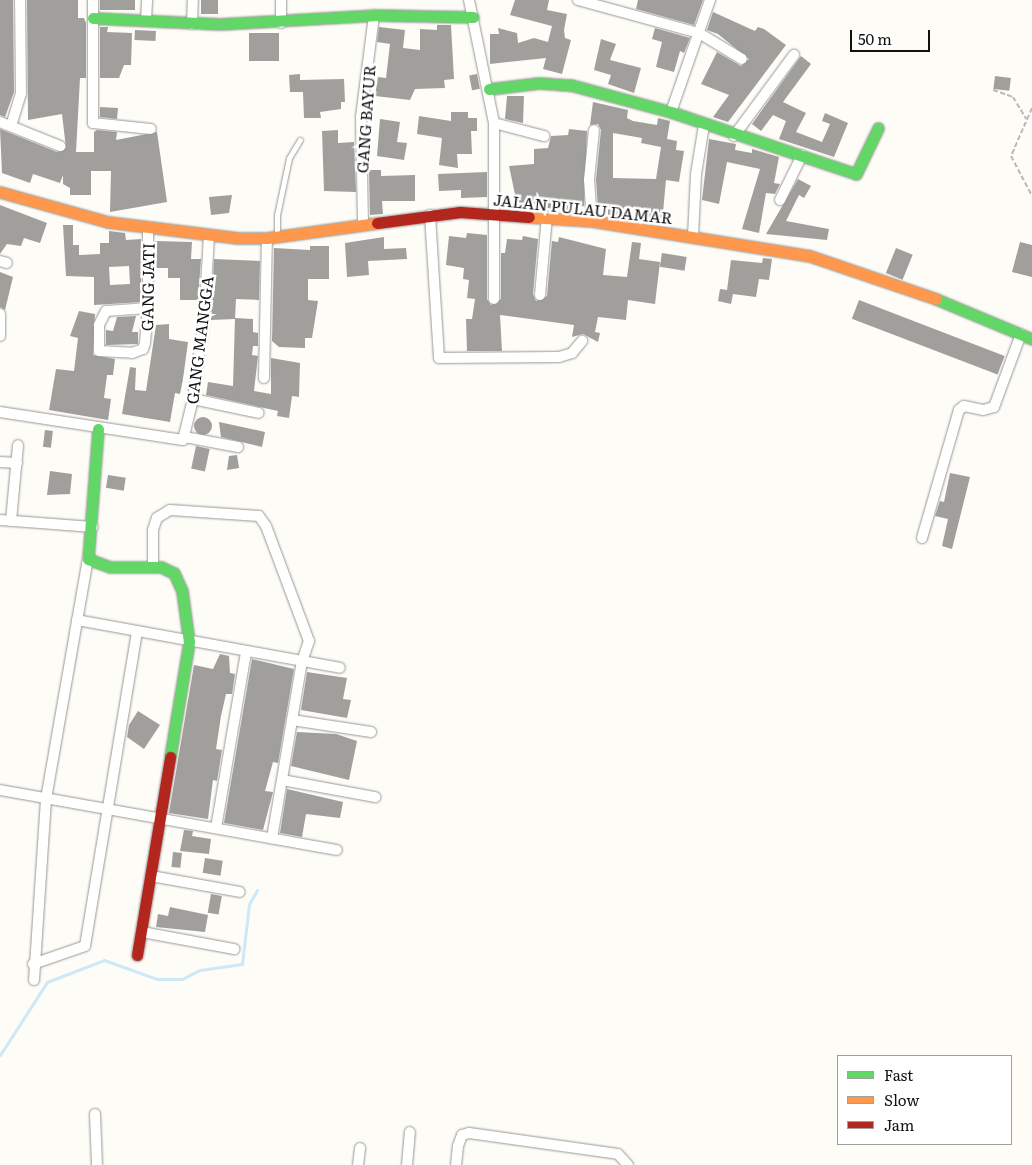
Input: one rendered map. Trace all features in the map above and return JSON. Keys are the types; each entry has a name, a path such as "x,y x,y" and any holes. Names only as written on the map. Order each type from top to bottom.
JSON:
{"street":[{"path":"11,126 21,93 20,0"},
{"path":"92,0 93,123 151,129"},
{"path":"146,21 147,0"},
{"path":"192,24 193,0"},
{"path":"281,0 281,23"},
{"path":"469,0 489,89 494,123 496,214 494,299"},
{"path":"578,0 699,33 742,59"},
{"path":"671,112 710,0"},
{"path":"93,18 192,24 281,23 374,15 473,17"},
{"name":"GANG BAYUR","path":"363,223 361,116 374,15"},
{"path":"734,136 794,55"},
{"path":"489,89 556,83 671,112 734,136 802,155 857,174 878,128"},
{"path":"0,122 60,146"},
{"path":"494,123 544,136"},
{"path":"693,236 696,174 704,125"},
{"path":"592,221 589,180 594,130"},
{"path":"780,200 802,155"},
{"name":"JALAN PULAU DAMAR","path":"0,192 90,218 209,236 272,238 363,223 430,215 496,214 592,221 788,251 844,265 1027,337"},
{"path":"430,215 436,352 439,358 559,357 572,353 582,341"},
{"path":"540,296 547,217"},
{"name":"GANG JATI","path":"148,227 148,308 144,347 132,353 100,350 99,325 106,311 148,308"},
{"name":"GANG MANGGA","path":"183,439 193,398 209,236"},
{"path":"264,378 272,238"},
{"path":"0,314 0,336"},
{"path":"922,538 959,410 964,406 983,410 994,407 1027,337"},
{"path":"193,398 259,413"},
{"path":"0,412 98,429 238,447"},
{"path":"34,980 33,964 46,799 93,527 98,429"},
{"path":"12,521 18,445"},
{"path":"0,462 17,463"},
{"path":"153,566 153,530 157,518 170,510 259,516 309,634 302,662 272,838"},
{"path":"0,520 93,527"},
{"path":"88,559 110,568 153,566 168,569 179,580 189,642 137,955"},
{"path":"77,620 189,642 340,668"},
{"path":"33,964 84,946 137,632"},
{"path":"216,828 246,652"},
{"path":"292,720 371,732"},
{"path":"282,780 375,797"},
{"path":"0,790 337,850"},
{"path":"151,876 240,892"},
{"path":"142,932 234,949"},
{"path":"95,1114 97,1165"},
{"path":"407,1165 410,1132"},
{"path":"456,1165 458,1146 462,1135 469,1133 618,1154 628,1165"},
{"path":"358,1165 360,1148"}],"lane":[{"path":"272,238 289,158 300,140"}],"path":[{"path":"992,90 1013,97 1026,119"},
{"path":"1032,108 1011,156 1032,196"}],"building":[{"path":"0,0 13,0 14,92 5,117 0,115"},
{"path":"27,0 78,0 78,18 84,18 86,23 86,78 80,78 76,152 94,152 94,132 97,130 117,132 116,140 157,132 167,202 110,212 111,171 91,171 91,195 70,195 70,188 63,184 63,175 60,183 33,174 30,183 2,173 0,129 57,152 66,148 62,114 28,120"},
{"path":"100,0 135,0 135,10 100,10"},
{"path":"201,0 218,0 218,14 201,14"},
{"path":"515,0 549,0 547,10 567,14 564,30 565,38 571,40 562,74 543,69 546,58 490,64 490,34 499,34 498,28 517,33 518,43 534,38 548,42 552,26 510,15"},
{"path":"638,0 703,0 694,25 636,9"},
{"path":"713,12 755,31 758,27 764,29 786,45 728,122 713,117 729,95 701,84 717,52 741,66 749,59 718,34 707,30"},
{"path":"437,25 451,25 454,79 444,80 445,88 415,89 410,100 375,96 378,77 386,78 390,44 377,42 379,27 405,30 403,48 420,50 420,29 437,30"},
{"path":"100,27 108,27 107,32 132,33 131,65 124,65 119,78 100,78"},
{"path":"655,28 690,38 684,53 680,51 674,72 656,67 662,42 652,39"},
{"path":"135,30 156,31 155,41 134,40"},
{"path":"249,33 279,33 279,61 249,61"},
{"path":"601,39 616,44 610,60 641,68 634,93 608,84 611,75 594,70"},
{"path":"801,56 811,64 783,102 806,113 796,132 822,142 830,124 822,121 825,113 848,123 834,157 779,139 786,121 773,115 761,131 752,124"},
{"path":"300,74 300,80 344,79 345,102 341,102 341,109 320,112 321,118 304,118 303,92 290,92 289,75"},
{"path":"477,74 480,89 472,90 469,76"},
{"path":"995,76 1011,78 1009,91 993,89"},
{"path":"507,96 524,96 523,123 505,119"},
{"path":"593,102 628,110 627,118 633,121 657,125 658,118 670,121 667,139 677,141 676,150 684,151 679,182 666,180 662,223 644,220 645,208 624,207 622,217 608,215 608,208 598,208 596,180 601,130 598,124 590,125","holes":["613,133 642,138 641,143 661,147 656,179 613,178"]},
{"path":"100,107 118,108 117,119 100,117"},
{"path":"451,112 468,112 468,118 477,118 477,131 471,131 472,154 457,154 458,168 439,165 442,138 417,134 419,116 451,121"},
{"path":"380,119 400,122 397,142 407,143 404,160 377,156"},
{"path":"569,129 587,131 584,206 570,207 570,211 517,204 509,166 534,164 534,149 548,148 551,136 568,135"},
{"path":"338,130 338,143 354,142 356,192 324,191 322,131"},
{"path":"709,139 736,144 735,150 752,153 752,149 779,157 774,183 780,184 775,194 766,193 759,233 742,229 760,169 727,162 719,204 702,200"},
{"path":"369,170 381,170 381,176 415,175 415,201 382,201 383,214 370,215"},
{"path":"487,172 487,197 461,198 461,190 439,191 438,174"},
{"path":"798,179 811,186 804,198 799,195 786,221 829,229 827,240 766,234"},
{"path":"232,195 229,213 211,215 209,197"},
{"path":"0,205 47,223 40,243 24,238 21,246 7,244 0,254"},
{"path":"63,225 73,225 73,245 79,245 79,255 100,254 100,243 109,243 109,231 125,233 126,240 141,239 141,302 94,305 94,277 66,276","holes":["129,266 130,284 110,285 109,267"]},
{"path":"467,233 487,235 487,299 491,305 501,299 501,253 505,253 507,239 522,240 523,236 538,239 533,294 536,301 547,296 552,241 558,242 559,237 606,249 603,275 627,277 632,242 641,243 639,259 660,262 655,304 628,300 626,320 598,317 595,332 600,333 598,342 583,334 572,337 574,325 500,315 502,351 467,351 466,319 472,319 475,299 467,298 469,280 463,279 464,268 446,265 449,236 466,238"},
{"path":"384,237 384,249 406,248 407,259 368,261 369,275 347,277 345,243"},
{"path":"155,241 192,242 191,259 201,259 198,300 180,300 180,278 168,278 168,268 155,268"},
{"path":"1020,242 1032,245 1032,277 1012,272"},
{"path":"310,246 329,246 329,279 308,279 308,300 318,301 312,338 305,338 305,348 279,347 272,341 274,248 310,250"},
{"path":"896,248 913,255 903,280 886,273"},
{"path":"662,253 687,257 685,271 660,267"},
{"path":"763,258 772,259 769,280 759,279 756,297 733,294 731,304 718,301 720,289 727,290 731,260 762,263"},
{"path":"214,259 260,261 259,300 236,299 235,319 211,320"},
{"path":"0,272 13,277 5,310 0,307"},
{"path":"859,300 1005,356 997,375 852,319"},
{"path":"79,311 95,314 93,355 115,359 113,375 107,375 104,398 111,399 108,420 49,410 56,369 74,371 78,338 70,336"},
{"path":"136,316 132,332 138,332 138,344 106,345 106,330 113,331 117,317"},
{"path":"235,318 253,319 253,332 258,333 258,346 253,346 252,355 258,356 254,391 271,394 271,358 300,363 299,397 292,396 289,418 277,416 278,411 206,395 208,382 233,386"},
{"path":"169,324 169,339 188,342 180,394 175,393 170,422 122,414 130,367 136,368 135,390 146,391 156,325"},
{"path":"203,417 209,420 212,426 209,432 203,435 197,432 194,426 197,420"},
{"path":"219,422 265,432 262,447 221,437"},
{"path":"45,430 53,431 51,448 43,447"},
{"path":"196,446 210,449 205,471 191,468"},
{"path":"237,455 239,468 227,470 229,456"},
{"path":"50,471 72,474 70,494 47,495"},
{"path":"950,473 970,477 952,549 942,546 948,519 935,516 940,501 944,502"},
{"path":"108,475 126,478 124,491 106,488"},
{"path":"220,654 229,656 230,673 235,674 232,694 226,694 221,716 216,749 222,750 217,781 213,780 208,819 169,813 194,665 213,669"},
{"path":"252,659 294,669 278,763 273,762 265,791 273,792 263,830 224,823"},
{"path":"307,672 347,678 343,699 351,700 347,718 301,710"},
{"path":"138,711 160,725 144,749 127,737 129,725"},
{"path":"297,732 336,734 357,741 349,780 291,766"},
{"path":"287,789 343,802 340,818 306,814 302,837 280,833"},
{"path":"184,830 193,831 192,836 211,839 209,854 180,851"},
{"path":"173,852 182,853 180,868 171,867"},
{"path":"205,858 223,861 220,876 203,873"},
{"path":"211,894 222,896 219,915 208,913"},
{"path":"170,907 208,915 205,932 156,927 158,914 168,916"}],"waterway":[{"path":"0,1055 47,982 104,960 157,979 182,979 200,970 242,964 249,904 257,890"}],"traffic: fast":[{"path":"93,18 220,24 374,15 473,17"},
{"path":"489,89 539,83 571,85 671,112 856,174 878,128"},
{"path":"936,299 1032,339"},
{"path":"98,429 88,559 110,567 161,567 174,573 182,591 189,642 170,757"}],"traffic: slow":[{"path":"0,192 108,222 238,238 267,238 377,223"},
{"path":"529,217 592,221 810,256 936,299"}],"traffic: jam":[{"path":"377,223 460,212 529,217"},
{"path":"137,955 170,757"}]}
